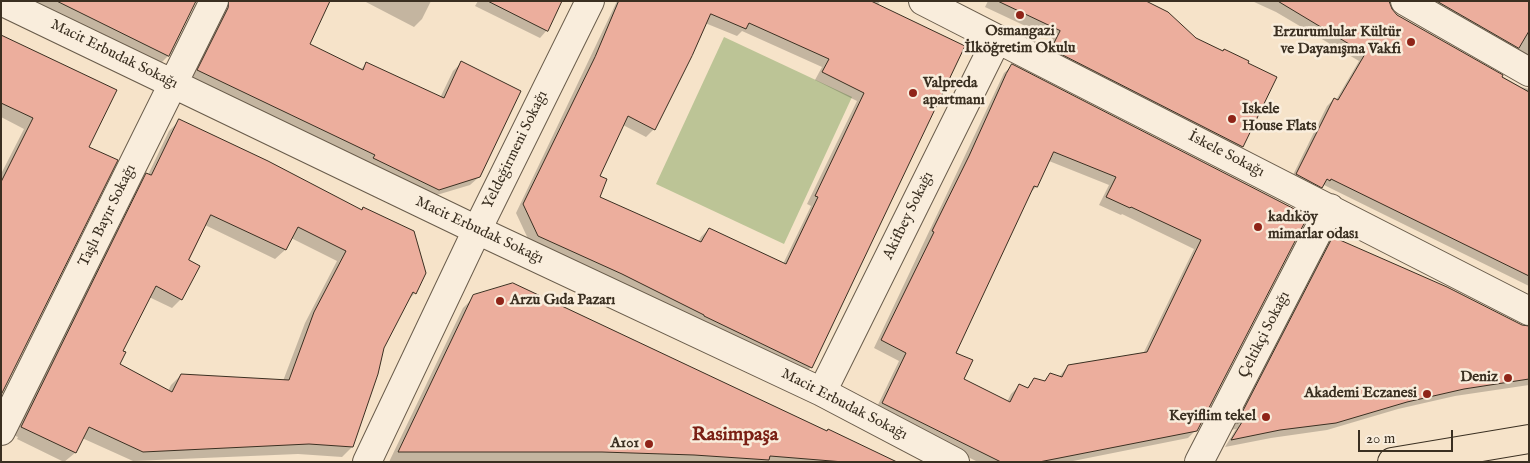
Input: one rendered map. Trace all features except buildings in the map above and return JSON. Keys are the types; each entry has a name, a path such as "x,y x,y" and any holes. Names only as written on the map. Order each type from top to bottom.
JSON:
{"main road":[{"path":"1392,462 1529,439"}],"street":[{"name":"Macit Erbudak Sokağı","path":"1,1 476,230 822,392 955,462"},
{"name":"Taşlı Bayır Sokağı","path":"1,431 214,1"},
{"name":"Yeldeğirmeni Sokağı","path":"367,462 476,230 590,1"},
{"name":"İskele Sokağı","path":"923,1 1529,310"},
{"path":"1405,1 1526,64"},
{"name":"Akifbey Sokağı","path":"822,392 997,39"},
{"name":"Çeltikçi Sokağı","path":"1199,462 1330,208"}],"green space":[{"path":"724,37 852,97 784,244 656,184"}],"place":[{"name":"Osmangazi İlköğretim Okulu","path":"1020,15"},
{"name":"Erzurumlular Kültür ve Dayanışma Vakfı","path":"1411,42"},
{"name":"Valpreda apartmanı","path":"913,93"},
{"name":"Iskele House Flats","path":"1232,119"},
{"name":"kadıköy mimarlar odası","path":"1258,227"},
{"name":"Arzu Gıda Pazarı","path":"500,301"},
{"name":"Deniz","path":"1508,378"},
{"name":"Akademi Eczanesi","path":"1427,394"},
{"name":"Keyiflim tekel","path":"1266,417"},
{"name":"A101","path":"649,444"}],"district":[{"name":"Rasimpaşa","path":"735,436"}]}
